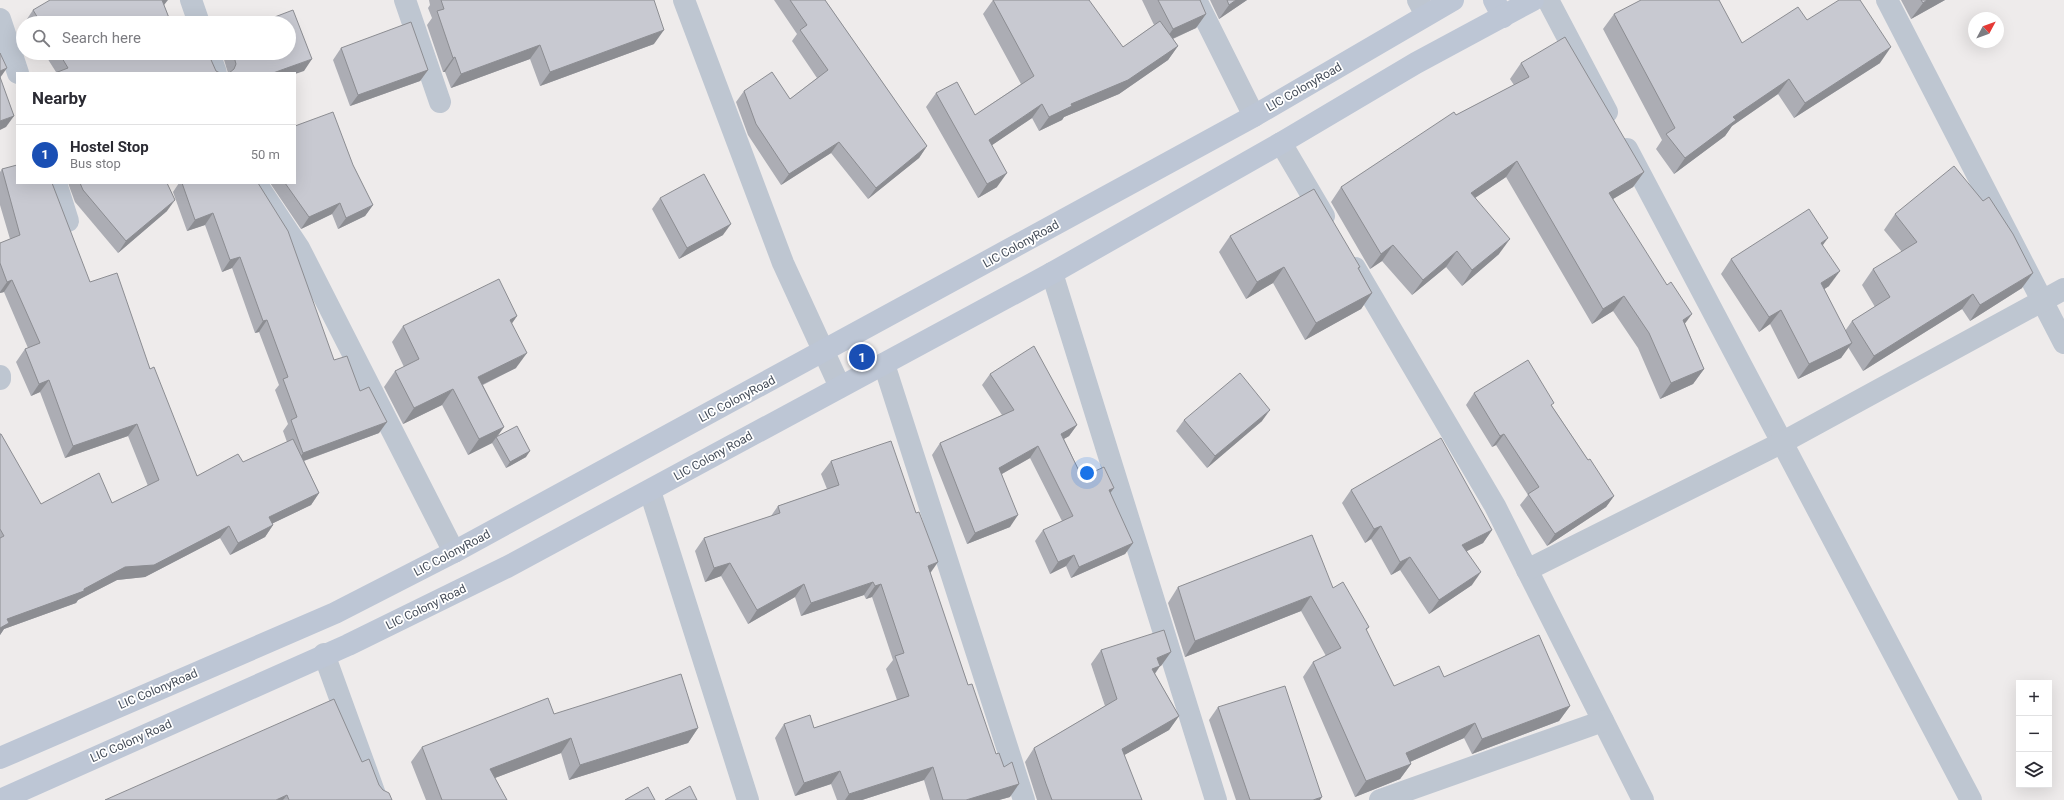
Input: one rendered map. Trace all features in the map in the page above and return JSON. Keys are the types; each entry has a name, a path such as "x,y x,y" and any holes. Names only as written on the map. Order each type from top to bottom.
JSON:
{"main road":[{"name":"LIC ColonyRoad","path":"0,758 335,613 454,552 824,352 1254,116 1422,8 1453,0"},
{"path":"840,387 1052,273 1281,143 1416,63 1498,8 1534,0"},
{"name":"LIC Colony Road","path":"0,800 25,794 324,654 348,645 507,567 840,387"},
{"path":"335,613 348,645"}],"street":[{"path":"191,0 197,16"},
{"path":"405,0 440,102"},
{"path":"684,0 783,263 840,387"},
{"path":"1196,0 1254,116"},
{"path":"1548,0 1971,800"},
{"path":"1887,0 2064,343"},
{"path":"0,19 18,72"},
{"path":"211,60 216,72"},
{"path":"1281,143 1333,232"},
{"path":"56,184 68,220"},
{"path":"257,184 299,248 454,552"},
{"path":"1346,252 1495,506 1643,800"},
{"path":"1052,273 1216,800"},
{"path":"1527,570 1783,442 2064,289"},
{"path":"884,364 1024,800"},
{"path":"650,491 748,800"},
{"path":"324,654 377,800"},
{"path":"1380,800 1603,721"}],"building":[{"path":"50,0 162,0 168,16 37,16 33,10"},
{"path":"441,0 654,0 664,30 550,72 540,45 461,74 455,57 453,58 437,11 444,9"},
{"path":"790,0 825,0 927,146 876,188 839,142 789,174 756,124 744,91 772,72 790,99 828,70 800,30 807,25"},
{"path":"993,0 1089,0 1123,47 1160,21 1178,46 1128,80 1071,104 1072,106 1049,117 1042,104 989,140 1007,173 987,184 936,93 957,82 975,115 1034,76"},
{"path":"1158,0 1200,0 1206,14 1173,29"},
{"path":"1227,0 1236,0 1229,5"},
{"path":"1641,0 1719,0 1742,43 1798,7 1807,20 1839,0 1860,0 1891,47 1805,103 1789,79 1733,117 1736,120 1685,158 1666,134 1675,128 1614,14"},
{"path":"293,10 295,16 277,16"},
{"path":"296,18 312,59 276,72 230,72 234,69 236,64 235,60 296,60"},
{"path":"411,22 428,70 358,95 341,48"},
{"path":"1565,37 1644,172 1609,193 1667,285 1671,282 1692,314 1683,320 1704,369 1671,383 1649,333 1624,296 1603,309 1517,161 1471,193 1510,239 1472,270 1457,251 1423,280 1393,245 1381,254 1341,187 1454,112 1456,115 1529,77 1521,63"},
{"path":"0,53 7,68 0,71"},
{"path":"63,60 211,60 216,71 218,72 58,72 68,68"},
{"path":"0,77 14,116 0,121"},
{"path":"333,112 353,165 373,205 346,218 340,203 309,217 286,184 296,184 296,126"},
{"path":"16,165 16,184 52,184 90,282 117,273 150,369 154,367 197,476 238,454 243,462 293,439 319,493 269,517 273,525 238,543 229,526 154,565 125,567 84,589 84,591 7,619 9,623 0,628 0,538 4,536 0,529 0,434 41,504 99,473 112,503 159,480 137,424 73,446 49,380 39,384 25,349 40,343 12,280 7,282 0,263 0,243 20,235 2,169"},
{"path":"1954,166 1983,201 1989,197 2013,234 2033,273 1980,305 1973,294 1874,356 1852,321 1890,297 1873,269 1917,242 1895,214"},
{"path":"704,174 731,224 687,248 660,198"},
{"path":"80,184 167,184 175,200 126,241 83,190"},
{"path":"182,184 259,184 288,231 334,360 347,356 360,391 369,387 387,422 303,453 291,420 297,417 283,379 288,377 267,320 263,321 240,257 230,260 213,213 195,220"},
{"path":"1314,189 1360,267 1358,268 1372,293 1316,323 1284,267 1257,282 1230,236"},
{"path":"1809,209 1828,238 1821,243 1840,271 1821,283 1852,343 1809,364 1781,310 1769,317 1731,259"},
{"path":"499,279 517,316 510,320 527,353 478,377 504,427 479,439 453,389 414,408 395,371 419,359 403,326"},
{"path":"1034,346 1077,425 1061,434 1082,477 1104,467 1114,488 1109,490 1133,543 1079,567 1074,555 1058,562 1043,530 1073,516 1038,446 999,468 1018,515 975,533 940,443 1014,410 990,374"},
{"path":"1528,360 1554,403 1551,405 1588,460 1590,459 1614,496 1555,534 1528,494 1539,487 1504,434 1500,436 1474,393"},
{"path":"1240,373 1270,410 1215,456 1184,420"},
{"path":"517,426 530,451 510,462 496,437"},
{"path":"1441,438 1492,530 1462,545 1481,572 1439,600 1410,557 1400,562 1381,526 1374,529 1351,490"},
{"path":"891,441 916,513 919,512 938,562 928,566 968,685 972,684 996,754 999,753 1004,767 1012,762 1019,784 966,800 943,800 933,767 849,794 840,771 804,783 784,724 810,715 814,728 909,696 895,656 904,653 881,584 875,586 873,582 811,603 804,584 757,610 730,563 714,568 704,538 780,513 778,506 839,485 831,461"},
{"path":"1312,535 1333,588 1343,582 1369,627 1366,629 1394,686 1439,666 1444,677 1539,635 1570,706 1482,739 1475,723 1406,753 1411,764 1366,781 1313,662 1341,648 1311,596 1195,641 1178,587"},
{"path":"1164,630 1171,652 1157,658 1160,666 1152,669 1179,716 1122,749 1142,800 1052,800 1034,748 1117,699 1101,650"},
{"path":"681,674 698,728 580,765 571,738 490,769 507,800 442,800 422,747 548,698 554,714"},
{"path":"1285,686 1322,797 1313,800 1250,800 1218,707"},
{"path":"334,699 362,762 369,759 379,785 383,790 389,793 392,800 289,800 287,795 276,800 105,800"},
{"path":"690,786 697,800 665,800"},
{"path":"648,787 655,800 625,800"}],"place":[{"name":"Hostel Stop","path":"862,357"}]}
